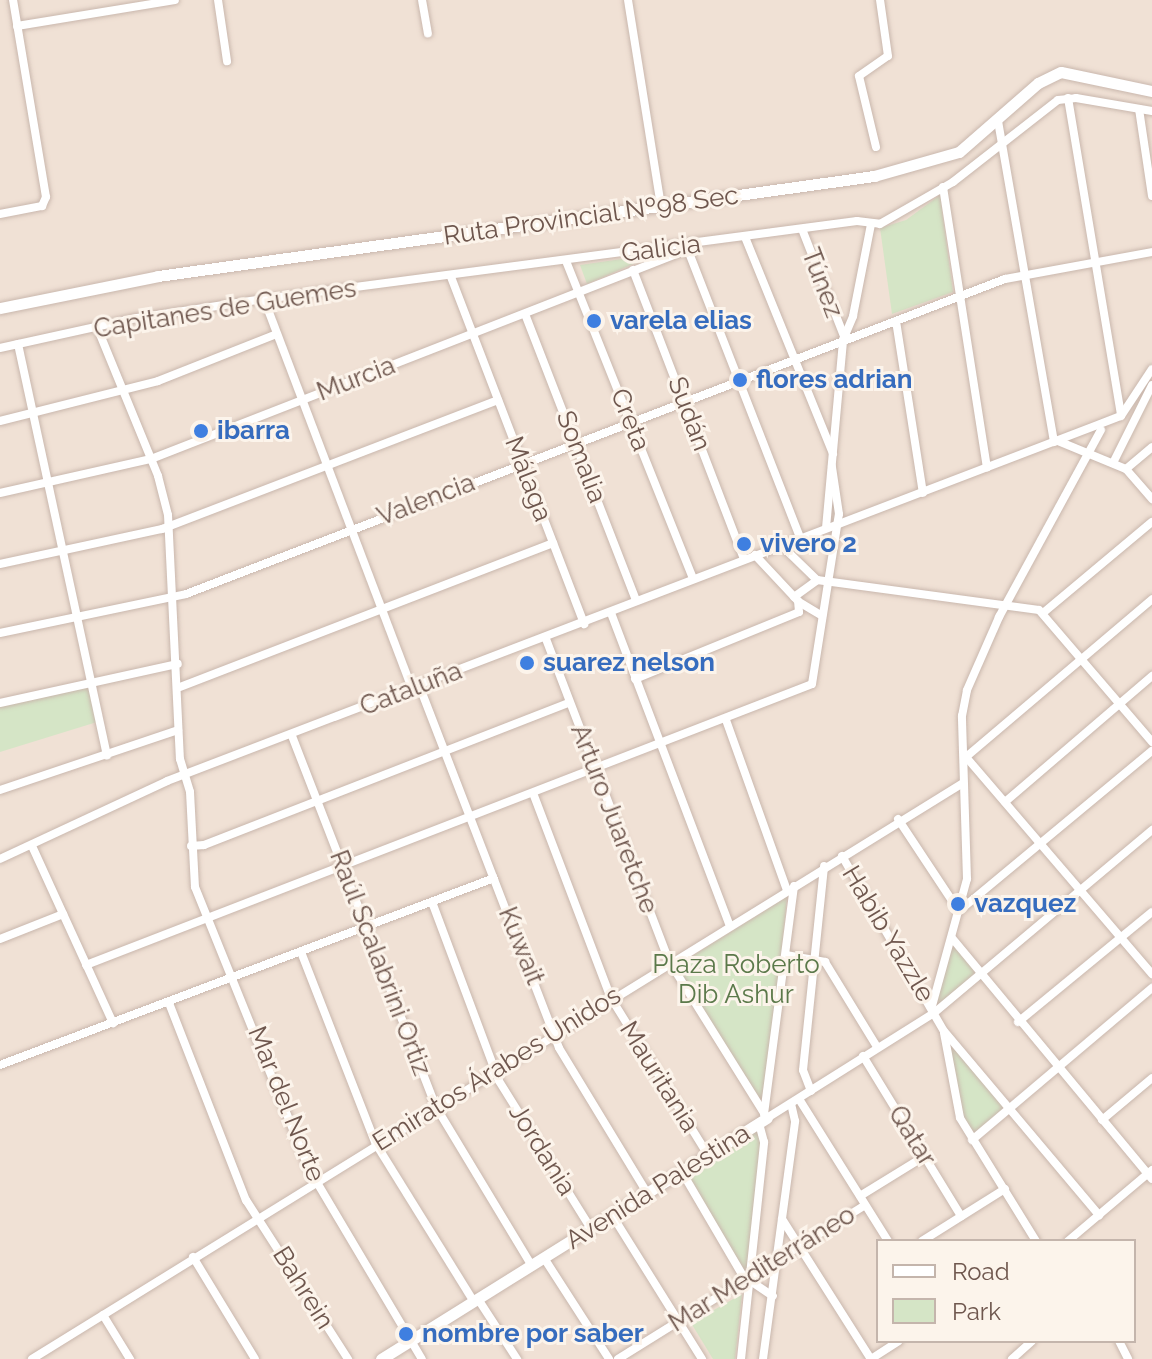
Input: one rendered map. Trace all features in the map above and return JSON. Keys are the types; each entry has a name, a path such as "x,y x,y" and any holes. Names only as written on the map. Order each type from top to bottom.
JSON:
{"street":[{"path":"0,214 42,206 46,197 13,0"},
{"path":"17,26 175,0"},
{"path":"218,0 227,61"},
{"path":"422,0 428,33"},
{"path":"628,0 661,205"},
{"path":"876,147 859,76 888,56 880,0"},
{"name":"Ruta Provincial Nº98 Sec","path":"0,308 158,276 909,168 959,152 1038,83 1061,72 1152,91"},
{"path":"1068,98 1121,416"},
{"path":"826,528 844,338 853,316 871,224 892,220 943,187 1053,103 1068,98 1152,111"},
{"path":"1139,109 1152,196"},
{"path":"998,121 1058,443"},
{"path":"943,187 987,468"},
{"name":"Galicia","path":"451,277 687,247 861,220 871,224"},
{"name":"Túnez","path":"802,229 844,338"},
{"path":"745,237 791,360 833,454"},
{"path":"687,247 800,538"},
{"name":"Murcia","path":"0,493 151,459 525,314 687,247"},
{"name":"Valencia","path":"0,633 175,597 737,382 844,338 1026,272 1152,252"},
{"name":"Creta","path":"566,261 693,579"},
{"name":"Sudán","path":"633,270 744,559"},
{"name":"Capitanes de Guemes","path":"0,348 97,327 264,299 451,277"},
{"name":"Málaga","path":"451,277 584,624"},
{"name":"Kuwait","path":"264,299 381,609 446,753 555,1035 647,1193"},
{"name":"Somalia","path":"525,314 636,600"},
{"path":"896,321 923,493"},
{"path":"97,327 151,459 170,525 180,687 178,730 186,777 191,846 204,845 569,703"},
{"path":"0,421 122,392 277,334"},
{"path":"18,344 107,755"},
{"path":"1058,443 1121,416 1152,369"},
{"path":"1113,463 1135,412 1152,385"},
{"path":"0,564 170,525 498,400"},
{"path":"1058,443 1101,430 1135,412"},
{"path":"933,1009 967,879 963,703 1006,602 1101,430"},
{"path":"1058,443 1126,469 1152,499"},
{"name":"Cataluña","path":"0,859 160,784 186,777 546,639 636,600 1058,443"},
{"path":"1126,469 1152,447"},
{"path":"86,965 726,720 812,684 822,616 821,580 837,525 832,467"},
{"path":"1043,613 1152,522"},
{"path":"180,687 553,543"},
{"path":"782,546 821,580 1006,602 1043,613 1152,742"},
{"path":"755,555 796,599 822,616"},
{"path":"796,599 821,580"},
{"path":"635,679 778,624 799,612 796,599"},
{"path":"966,757 1152,599"},
{"path":"611,613 729,924"},
{"name":"Arturo Juaretche","path":"546,639 669,961 763,1119"},
{"path":"0,703 178,664"},
{"path":"1005,802 1152,676"},
{"path":"726,720 790,888 786,955 763,1119 764,1142 741,1359"},
{"path":"0,790 178,730"},
{"name":"Raúl Scalabrini Ortiz","path":"292,736 436,1107 532,1266"},
{"path":"959,911 1152,751"},
{"path":"966,757 1152,974"},
{"name":"Emiratos Árabes Unidos","path":"32,1359 45,1356 193,1257 555,1035 898,819 963,783"},
{"name":"Mauritania","path":"533,793 611,998 708,1155"},
{"path":"898,819 959,911"},
{"name":"Avenida Palestina","path":"381,1359 811,1091 933,1009 979,977 1152,830"},
{"path":"32,846 113,1023"},
{"name":"Mar del Norte","path":"191,846 193,880 316,1182 422,1359"},
{"name":"Habib Yazzle","path":"842,856 944,1031"},
{"path":"811,1091 803,1070 824,866"},
{"path":"0,1065 494,878"},
{"name":"Jordania","path":"432,902 496,1071 591,1229"},
{"path":"1018,1022 1152,912"},
{"path":"0,939 63,914"},
{"path":"952,938 979,977 1151,1174 1070,1239"},
{"path":"301,952 376,1144 517,1359"},
{"path":"786,955 816,957"},
{"path":"816,957 877,1047"},
{"path":"972,1140 1152,988"},
{"name":"Bahrein","path":"169,1003 241,1189 348,1359"},
{"path":"944,1031 1099,1215"},
{"path":"944,1031 958,1113 1035,1239"},
{"name":"Qatar","path":"863,1056 961,1216"},
{"path":"1102,1120 1152,1078"},
{"path":"795,1101 887,1239"},
{"path":"763,1359 795,1121 795,1101"},
{"name":"Mar Mediterráneo","path":"618,1359 750,1278 778,1256 800,1247 925,1156"},
{"name":"Mauritania","path":"682,1172 750,1278 773,1296"},
{"path":"925,1239 1005,1189"},
{"path":"612,1215 702,1359"},
{"path":"782,1219 871,1359 896,1343"},
{"path":"193,1257 255,1359"},
{"path":"544,1258 609,1359"},
{"path":"103,1315 130,1359"},
{"path":"1012,1359 1030,1343"},
{"path":"1116,1359 1126,1355"}],"shaded area":[{"path":"0,0 1152,0 1152,1359 0,1359"}],"green space":[{"path":"940,195 953,292 892,314 880,228 906,220"},
{"path":"656,254 587,284 580,265"},
{"path":"89,685 97,722 0,752 0,705"},
{"name":"Plaza Roberto Dib Ashur","path":"787,897 777,1001 762,1102 676,966"},
{"path":"952,940 978,977 934,1012"},
{"path":"944,1032 1008,1107 972,1139 961,1118"},
{"path":"759,1125 763,1132 746,1277 687,1173"},
{"path":"742,1294 735,1359 713,1359 691,1323"}],"place":[{"name":"varela elias","path":"594,321"},
{"name":"flores adrian","path":"740,380"},
{"name":"ibarra","path":"201,431"},
{"name":"vivero 2","path":"744,544"},
{"name":"suarez nelson","path":"527,663"},
{"name":"vazquez","path":"958,904"},
{"name":"nombre por saber","path":"406,1334"}]}
